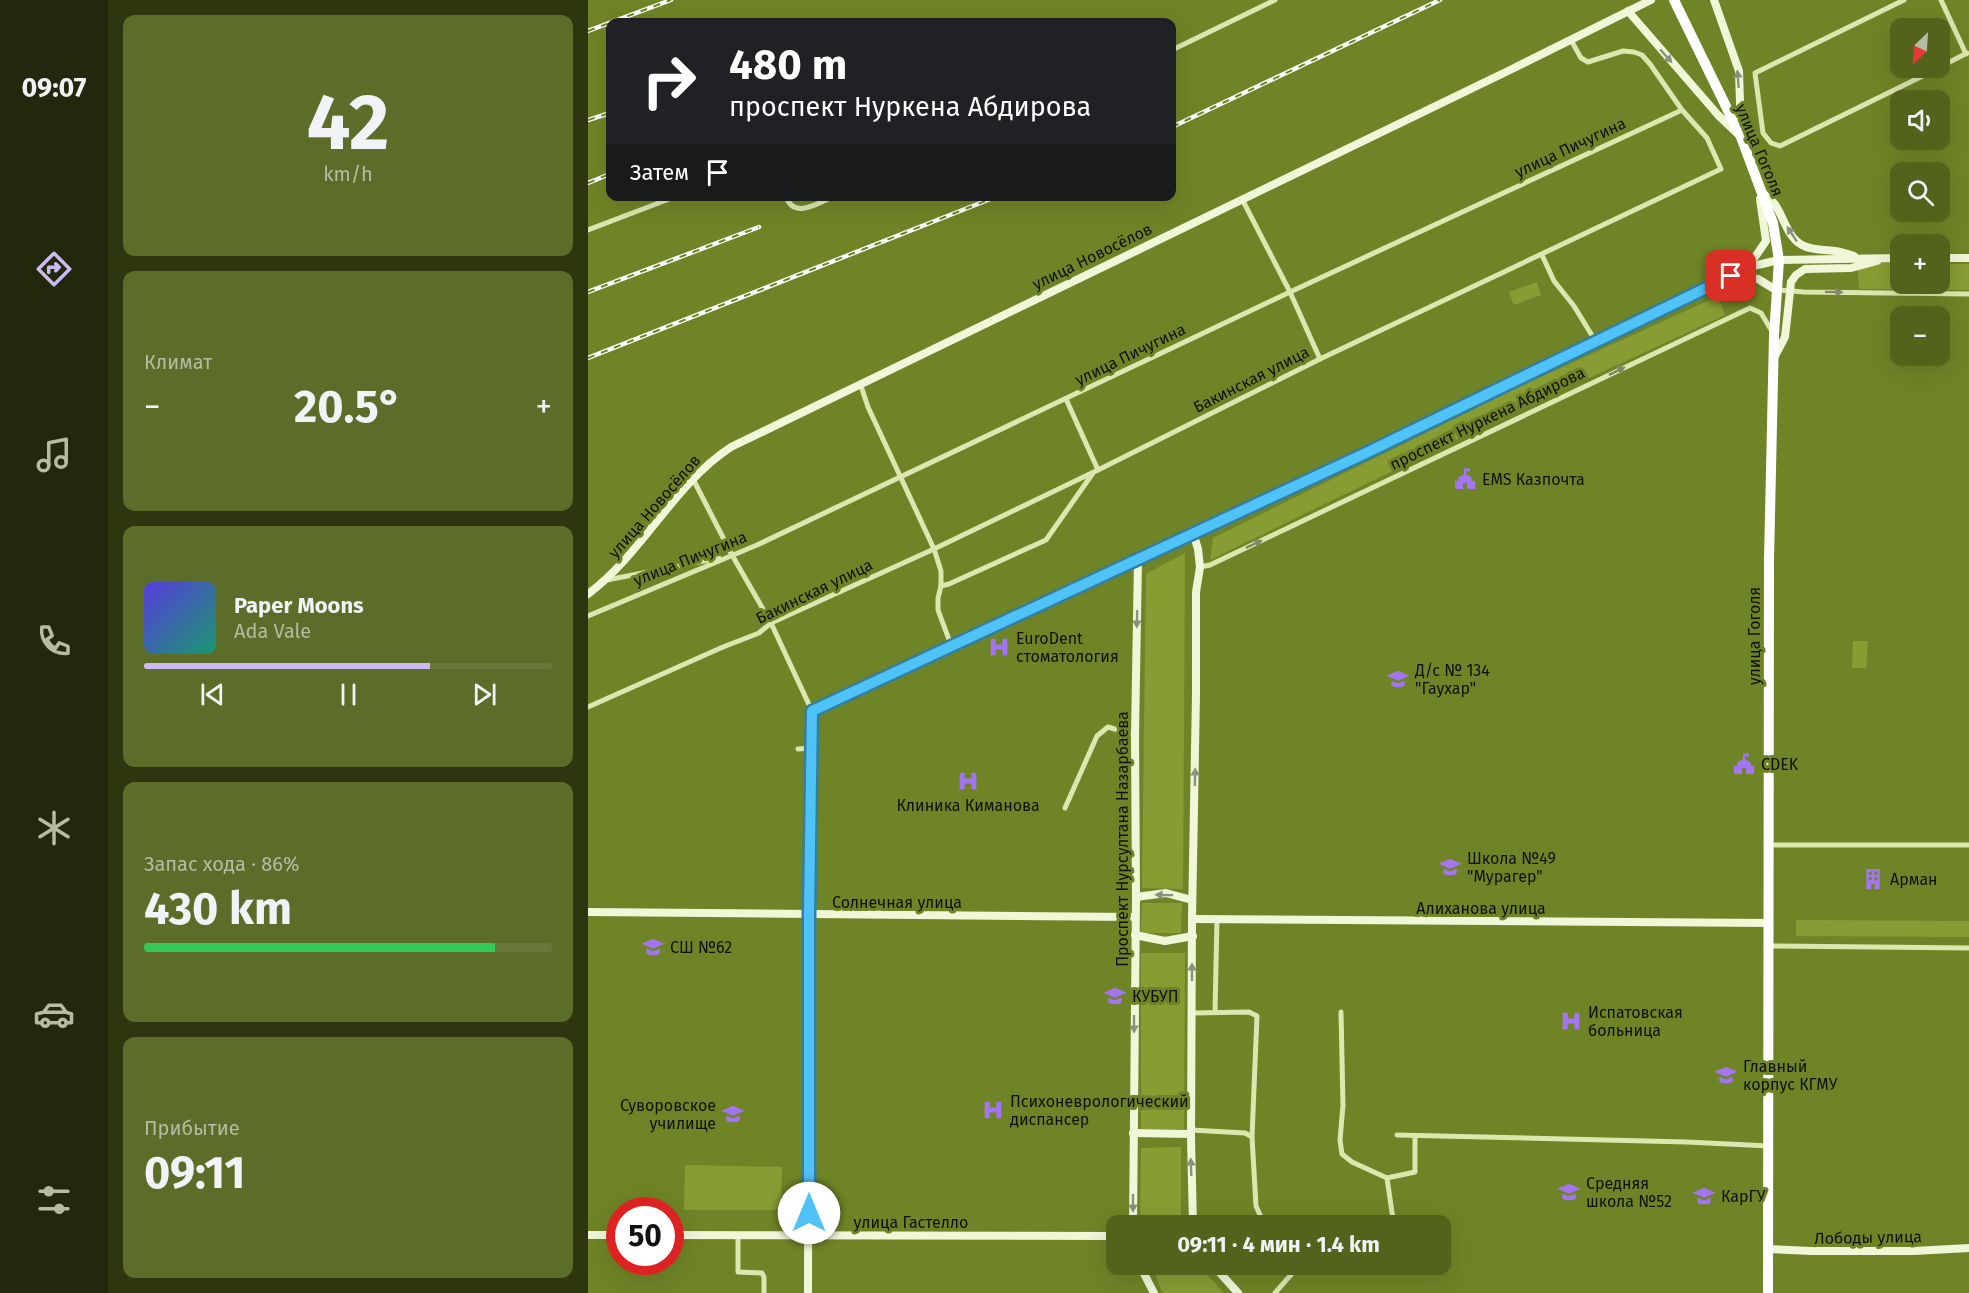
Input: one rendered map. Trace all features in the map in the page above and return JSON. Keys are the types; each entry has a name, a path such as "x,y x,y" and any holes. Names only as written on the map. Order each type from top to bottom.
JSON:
{"highway":[{"name":"улица Гоголя","path":"1676,3 1741,137 1773,223 1779,260 1774,335 1769,560 1768,1293"}],"main road":[{"name":"улица Новосёлов","path":"588,594 607,580 626,560 704,466 731,447 1651,0"},
{"path":"1714,0 1738,71 1741,137"},
{"path":"1628,11 1718,116 1741,137"},
{"path":"1760,188 1776,204 1791,237 1799,244 1807,248 1835,250 1864,258"},
{"path":"1735,275 1755,258 1766,241 1760,188"},
{"path":"1774,359 1785,337 1791,282 1796,275 1805,269 1851,268 1884,258"},
{"name":"проспект Нуркена Абдирова","path":"812,711 1366,453 1753,266 1779,260 1890,258"},
{"path":"1950,258 1969,258"},
{"path":"1735,275 1758,279 1776,290"},
{"path":"1193,533 1200,567 1196,592 1192,900 1193,1215"},
{"name":"Проспект Нурсултана Назарбаева","path":"1133,1215 1138,560"},
{"path":"808,1293 812,711"},
{"path":"1136,897 1166,893 1192,900"},
{"name":"Солнечная улица","path":"588,912 1135,917"},
{"name":"Алиханова улица","path":"1192,919 1769,923"},
{"path":"1135,935 1165,941 1193,936"},
{"path":"1133,1133 1191,1132"},
{"path":"588,1235 606,1235"},
{"name":"улица Гастелло","path":"684,1235 1106,1236"},
{"name":"Лободы улица","path":"1768,1250 1914,1251 1969,1248"},
{"path":"1144,1275 1152,1292"},
{"path":"1222,1275 1238,1293"}],"street":[{"path":"1176,48 1275,0"},
{"path":"1904,0 1755,73 1763,133 1771,143 1780,146 1917,78"},
{"path":"1941,0 1968,53 1950,62"},
{"name":"Бакинская улица","path":"588,707 759,633 771,623 934,549 1320,359 1721,169 1707,138 1682,110 1642,55 1623,51 1588,62 1581,58 1571,40"},
{"name":"улица Пичугина","path":"588,615 757,545 1290,292 1682,110"},
{"path":"1242,199 1256,222 1320,359"},
{"path":"588,230 663,201"},
{"path":"788,201 794,208 802,210 823,201"},
{"path":"1542,255 1554,281 1574,306 1596,342"},
{"path":"1776,290 1969,294"},
{"name":"проспект Нуркена Абдирова","path":"1200,567 1262,541 1750,308 1761,313 1774,335"},
{"path":"860,383 868,407 934,549 941,571 938,610 951,645"},
{"path":"941,586 1046,540 1096,471 1066,399"},
{"path":"693,479 732,555 771,623 812,711"},
{"path":"607,580 732,555"},
{"path":"1065,808 1097,736 1108,727 1135,735"},
{"path":"798,749 811,748"},
{"path":"1769,845 1969,845"},
{"path":"1215,1012 1217,919"},
{"path":"1769,946 1969,948"},
{"path":"1192,1013 1249,1012 1257,1016 1252,1137 1256,1206 1260,1215"},
{"path":"1341,1012 1343,1105 1340,1140 1342,1154 1352,1162 1387,1178 1415,1172 1415,1136"},
{"path":"1191,1132 1245,1133 1252,1137"},
{"path":"1397,1135 1769,1146"},
{"path":"1387,1178 1392,1215"},
{"path":"738,1235 738,1272 762,1274 764,1293"},
{"path":"1275,1293 1289,1275"}],"green space":[{"path":"1890,262 1890,289 1859,289 1858,269"},
{"path":"1950,264 1969,264 1969,290 1950,290"},
{"path":"1537,282 1541,295 1514,305 1509,292"},
{"path":"1718,296 1725,315 1466,435 1210,560 1213,538 1519,387"},
{"path":"1185,553 1183,889 1142,888 1146,574"},
{"path":"1853,641 1868,641 1866,668 1852,668"},
{"path":"1142,903 1182,903 1181,933 1141,933"},
{"path":"1796,920 1969,921 1969,937 1796,936"},
{"path":"1141,953 1185,953 1184,1129 1141,1129"},
{"path":"1181,1147 1181,1215 1140,1215 1141,1148"},
{"path":"685,1165 782,1167 781,1210 684,1210"},
{"path":"1156,1275 1207,1275 1224,1293 1164,1293"}],"railway":[{"path":"623,18 671,0"},
{"path":"1176,125 1440,0"},
{"path":"588,31 606,24"},
{"path":"588,120 606,114"},
{"path":"588,183 606,176"},
{"path":"588,358 985,201"},
{"path":"588,292 759,227"}],"place":[{"name":"EMS Казпочта","path":"1465,479"},
{"name":"EuroDent стоматология","path":"999,647"},
{"name":"Д/с № 134 \"Гаухар\"","path":"1398,679"},
{"name":"CDEK","path":"1744,764"},
{"name":"Клиника Киманова","path":"968,781"},
{"name":"Школа №49 \"Мурагер\"","path":"1450,867"},
{"name":"Арман","path":"1873,879"},
{"name":"СШ №62","path":"653,947"},
{"name":"КУБУП","path":"1115,996"},
{"name":"Испатовская больница","path":"1571,1021"},
{"name":"Главный корпус КГМУ","path":"1726,1075"},
{"name":"Психоневрологический диспансер","path":"993,1110"},
{"name":"Суворовское училище","path":"733,1114"},
{"name":"Средняя школа №52","path":"1569,1192"},
{"name":"КарГУ","path":"1704,1196"}],"route":[{"path":"809,1213 808,1077 812,711 1214,525 1731,276"}]}
